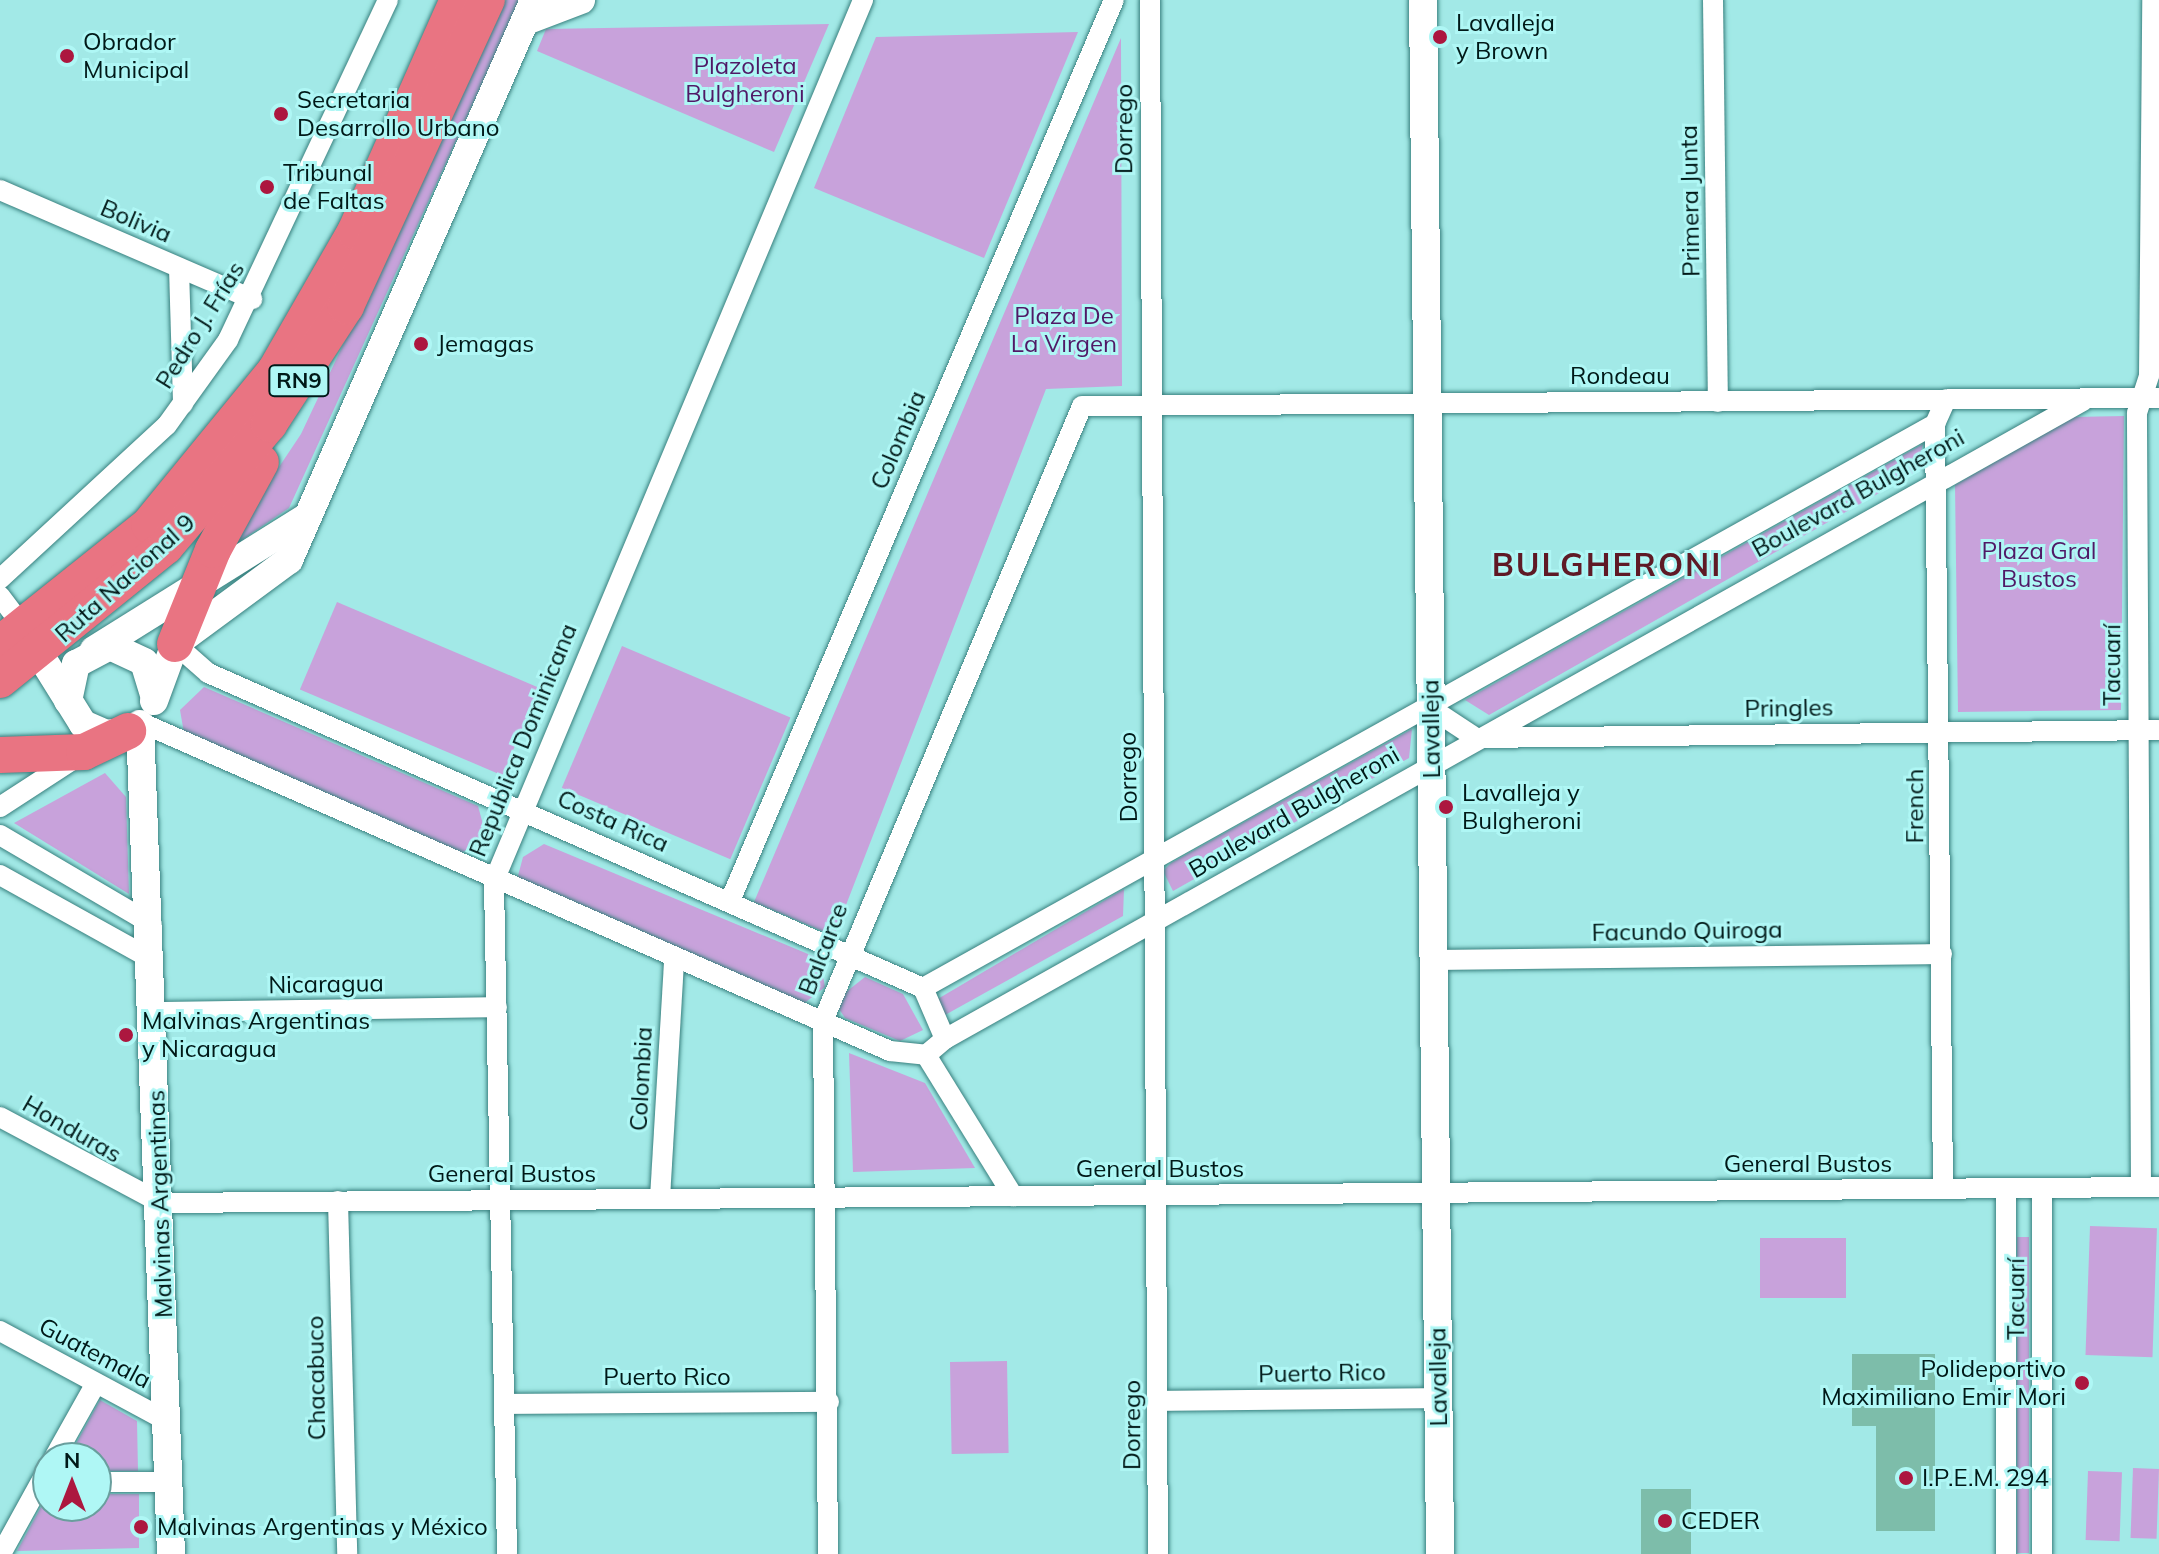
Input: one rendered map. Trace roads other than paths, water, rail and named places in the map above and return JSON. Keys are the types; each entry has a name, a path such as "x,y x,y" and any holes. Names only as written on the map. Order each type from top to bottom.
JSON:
{"highway":[{"name":"Ruta Nacional 9","path":"0,680 21,643 177,497 275,371 355,232 458,0"},
{"name":"Ruta Nacional 9","path":"21,643 198,511 317,355 375,249 487,0"},
{"path":"170,656 196,587 317,355"},
{"path":"0,755 121,730"}],"street":[{"name":"Pedro J. Frías","path":"0,579 183,404 252,299 388,0"},
{"path":"0,807 121,730 170,656 277,573 304,519 530,10 581,0"},
{"name":"Republica Dominicana","path":"507,1554 494,881 520,809 863,0"},
{"name":"Colombia","path":"730,901 1114,0"},
{"name":"Dorrego","path":"1150,0 1158,1554"},
{"name":"Lavalleja","path":"1423,0 1440,1554"},
{"name":"Primera Junta","path":"1713,0 1718,402"},
{"name":"Tacuarí","path":"2150,1187 2138,730 2150,398 2152,0"},
{"name":"Bolivia","path":"0,190 252,299"},
{"path":"179,268 183,404"},
{"name":"Rondeau","path":"1082,406 2150,398"},
{"name":"Boulevard Bulgheroni","path":"923,988 1935,424 1946,399"},
{"name":"Boulevard Bulgheroni","path":"945,1039 1939,476 2088,399"},
{"name":"Balcarce","path":"828,1554 829,1402 823,1021 846,954 1082,406"},
{"name":"French","path":"1935,424 1939,476 1943,1189"},
{"path":"68,701 71,672 91,652 304,519"},
{"path":"0,596 21,643 68,701 121,730 494,881 674,962 890,1051 926,1055 945,1039 923,988"},
{"path":"91,652 110,646 137,655 153,675 121,730"},
{"name":"Costa Rica","path":"137,655 170,656 923,988"},
{"path":"1429,707 1476,738"},
{"name":"Malvinas Argentinas","path":"121,730 147,806 171,1554"},
{"name":"Pringles","path":"1476,738 2159,730"},
{"path":"0,835 152,924"},
{"path":"0,875 153,960"},
{"name":"Facundo Quiroga","path":"1434,960 1942,954"},
{"name":"Colombia","path":"660,1198 674,962"},
{"name":"Nicaragua","path":"155,1012 497,1007"},
{"path":"926,1055 1013,1196"},
{"name":"Honduras","path":"0,1117 161,1203"},
{"name":"General Bustos","path":"161,1203 825,1195 2150,1187"},
{"name":"Tacuarí","path":"2006,1188 2006,1554"},
{"name":"Tacuarí","path":"2042,1188 2042,1554"},
{"name":"Chacabuco","path":"338,1201 347,1554"},
{"name":"Guatemala","path":"0,1331 95,1385 165,1420"},
{"path":"63,1442 95,1385"},
{"name":"Puerto Rico","path":"1158,1401 1438,1398"},
{"name":"Puerto Rico","path":"505,1404 829,1402"},
{"path":"112,1482 168,1482"},
{"path":"1,1554 7,1528 32,1496"}],"place":[{"name":"Lavalleja y Brown","path":"1440,37"},
{"name":"Obrador Municipal","path":"67,56"},
{"name":"Secretaria Desarrollo Urbano","path":"281,114"},
{"name":"Tribunal de Faltas","path":"267,187"},
{"name":"Jemagas","path":"421,344"},
{"name":"Lavalleja y Bulgheroni","path":"1446,807"},
{"name":"Malvinas Argentinas y Nicaragua","path":"126,1035"},
{"name":"Polideportivo Maximiliano Emir Mori","path":"2082,1383"},
{"name":"I.P.E.M. 294","path":"1906,1478"},
{"name":"CEDER","path":"1665,1521"},
{"name":"Malvinas Argentinas y México","path":"141,1527"}],"district":[{"name":"BULGHERONI","path":"1607,564"}],"park label":[{"name":"Plazoleta Bulgheroni","path":"745,80"},
{"name":"Plaza De La Virgen","path":"1064,330"},
{"name":"Plaza Gral Bustos","path":"2039,565"}]}
